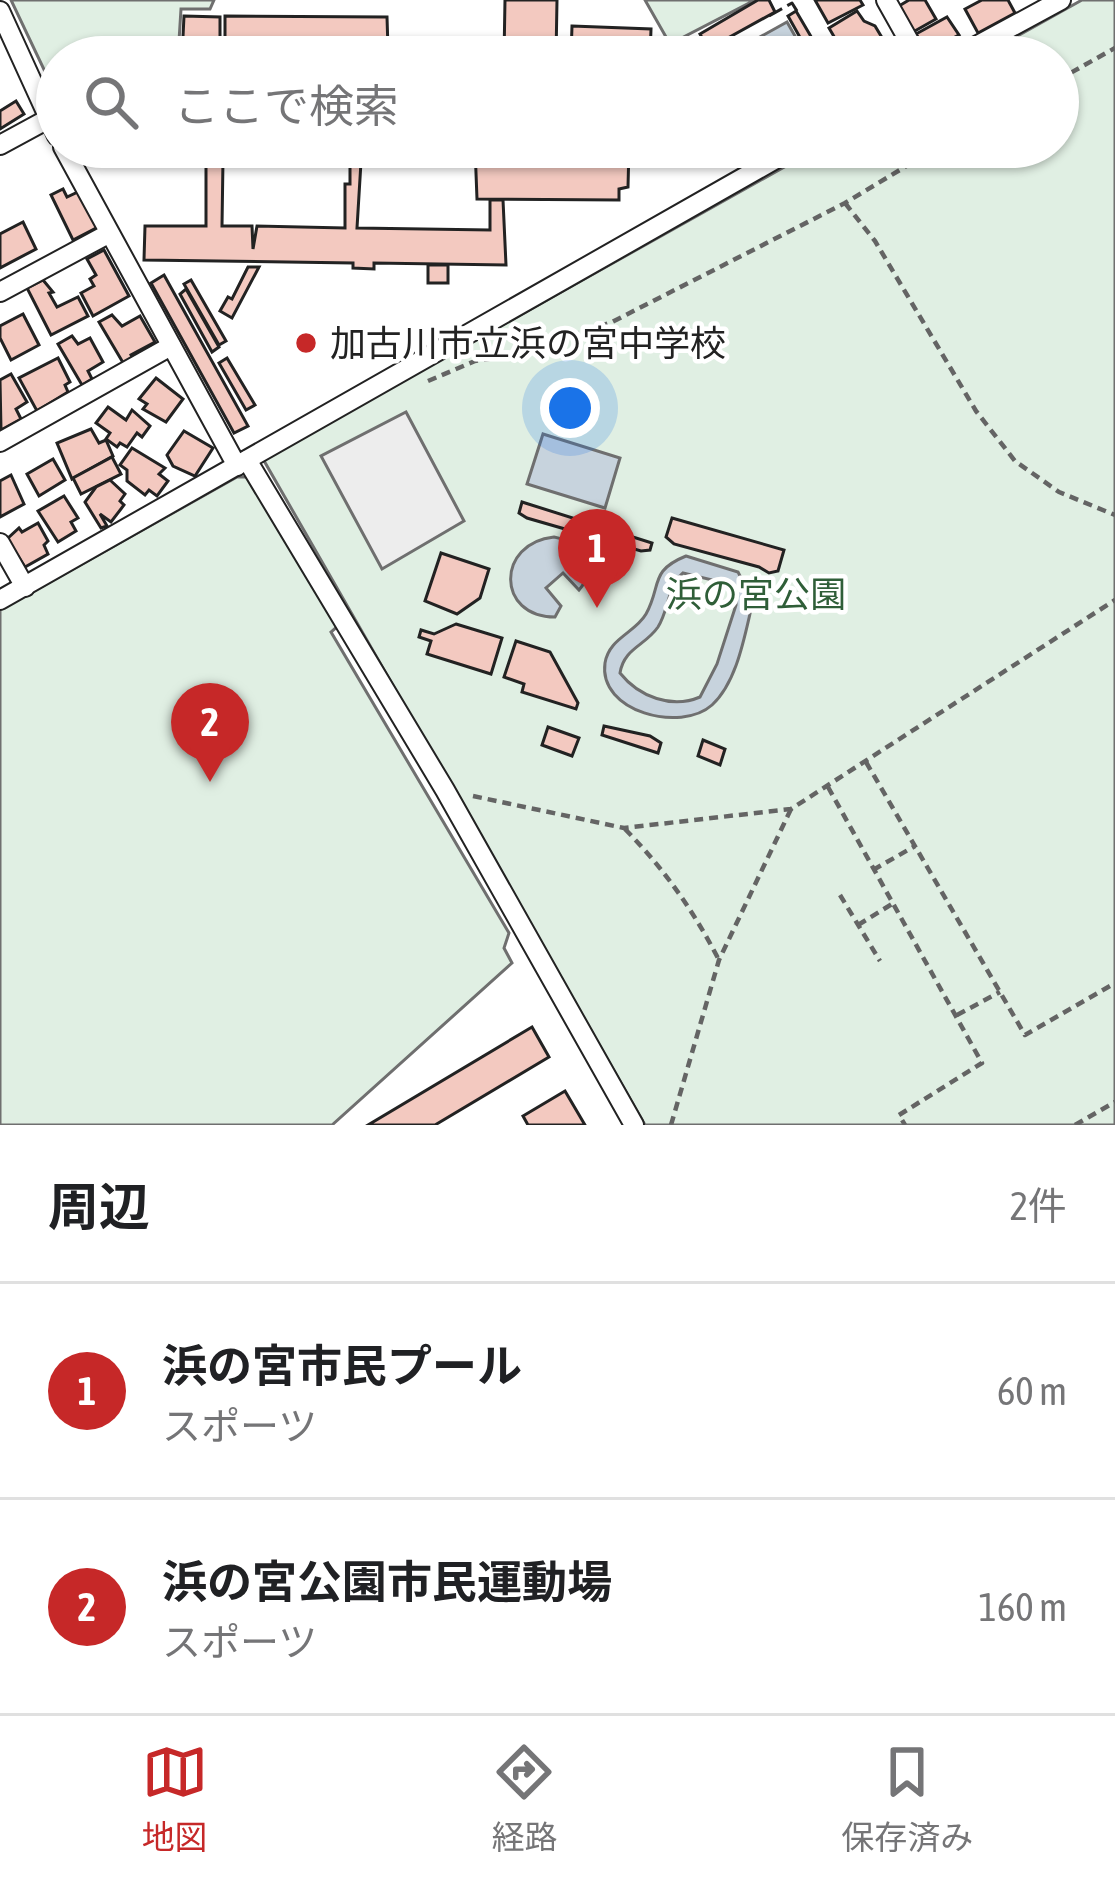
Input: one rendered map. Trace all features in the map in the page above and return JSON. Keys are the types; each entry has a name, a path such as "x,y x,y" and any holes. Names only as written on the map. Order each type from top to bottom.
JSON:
{"street":[{"path":"886,0 906,36"},
{"path":"988,36 1034,6 1061,0"},
{"path":"0,11 36,90"},
{"path":"0,145 36,133"},
{"path":"74,168 171,346 445,790 634,1125"},
{"path":"0,600 760,168"},
{"path":"0,292 108,234"},
{"path":"0,442 171,346"},
{"path":"0,543 25,587"}],"path":[{"path":"1079,68 1115,48"},
{"path":"415,387 475,361 508,356 612,322 845,203 903,168"},
{"path":"845,203 875,241 976,411 1015,461 1059,492 1115,515"},
{"path":"445,790 624,828 791,809 1115,600"},
{"path":"866,760 1025,1035 1115,983"},
{"path":"828,786 982,1063 899,1115 905,1125"},
{"path":"670,1125 719,960 791,809"},
{"path":"624,828 691,907 719,960"},
{"path":"873,870 915,846"},
{"path":"840,895 880,961"},
{"path":"858,925 892,904"},
{"path":"956,1016 1000,992"},
{"path":"1075,1125 1115,1102"}],"green space":[{"path":"11,0 214,0 210,9 181,9 179,36 36,36 36,53"},
{"path":"645,0 755,0 685,36 665,36"},
{"name":"浜の宮公園","path":"1082,0 1115,0 1115,1125 645,1125 263,459 783,168 1079,168 1079,36 1018,36"},
{"path":"237,477 249,477 338,626 331,632 509,933 504,948 512,963 332,1125 0,1125 0,610"}],"shaded area":[{"path":"787,22 795,36 762,36"},
{"path":"406,412 464,521 382,569 321,456"},
{"path":"543,434 620,458 605,508 527,484"},
{"path":"554,537 572,544 587,564 579,590 563,573 546,588 561,606 555,617 536,614 522,605 513,593 511,579 521,552"},
{"path":"686,556 738,572 753,601 739,656 721,695 698,713 663,717 644,713 614,694 606,680 605,663 612,647 646,614 661,573","holes":["683,573 721,582 736,595 736,605 717,664 700,697 667,701 646,694 620,673 630,652 658,627"]}],"building":[{"path":"505,0 557,0 556,36 504,36"},
{"path":"758,0 769,0 775,12 732,36 700,34"},
{"path":"815,0 860,0 863,5 828,23"},
{"path":"925,0 936,19 913,32 899,6"},
{"path":"982,0 1008,0 1015,13 978,33 965,9"},
{"path":"796,11 811,36 799,36 788,16"},
{"path":"857,11 881,36 834,36 829,28"},
{"path":"184,16 220,17 220,36 183,36"},
{"path":"225,16 387,17 388,36 225,36"},
{"path":"947,17 959,35 917,36"},
{"path":"572,26 651,29 651,36 572,36"},
{"path":"16,101 24,114 0,129 0,111"},
{"path":"206,168 223,168 222,226 252,226 253,249 257,226 345,228 345,184 350,184 350,168 361,168 357,228 490,230 490,200 503,200 506,265 374,263 374,269 353,268 353,263 144,260 145,226 206,226"},
{"path":"476,168 628,168 628,187 619,189 619,200 477,199"},
{"path":"63,189 67,197 80,191 98,227 73,240 51,195"},
{"path":"23,222 36,249 0,268 0,234"},
{"path":"104,250 129,296 93,316 81,293 94,286 90,279 96,275 87,259"},
{"path":"428,265 448,265 448,283 428,283"},
{"path":"248,267 259,267 232,318 220,311 228,297 232,299"},
{"path":"164,275 248,426 234,433 151,283"},
{"path":"43,280 57,307 78,297 88,316 51,335 27,288"},
{"path":"191,280 226,341 219,345 184,284"},
{"path":"186,289 219,347 212,352 180,294"},
{"path":"23,314 39,345 11,360 0,338 0,326"},
{"path":"112,315 122,326 140,316 155,342 131,355 134,361 125,366 99,322"},
{"path":"72,336 78,344 90,338 103,362 88,371 92,379 82,385 58,344"},
{"path":"58,358 70,382 65,385 68,392 37,411 19,378"},
{"path":"227,358 255,405 246,410 219,363"},
{"path":"11,374 27,402 16,409 21,419 1,430 0,380"},
{"path":"156,378 183,399 166,422 143,409 147,404 139,399"},
{"path":"108,407 126,420 132,410 150,426 127,447 120,443 117,447 106,439 110,433 96,423"},
{"path":"91,429 99,443 106,440 113,456 72,479 57,443"},
{"path":"184,431 213,448 195,476 173,466 167,455"},
{"path":"132,448 165,468 159,474 168,481 157,496 149,490 145,495 127,481 127,470 120,465"},
{"path":"112,457 121,474 81,494 73,478"},
{"path":"53,459 65,480 39,496 27,474"},
{"path":"11,475 24,504 0,517 0,481"},
{"path":"110,480 125,494 120,501 124,505 111,522 100,514 107,526 101,528 85,502 96,487"},
{"path":"64,496 78,518 71,522 76,531 58,542 38,511"},
{"path":"522,502 652,543 650,550 527,518 519,513"},
{"path":"672,518 784,550 778,571 769,573 674,544 666,537"},
{"path":"38,523 48,541 44,545 48,554 25,567 7,539 19,528 22,532"},
{"path":"441,553 489,569 480,598 457,614 425,601"},
{"path":"456,624 502,638 491,674 427,654 431,641 419,637 421,630 434,634"},
{"path":"516,641 550,652 578,703 576,709 522,692 524,684 504,677"},
{"path":"604,726 650,736 661,743 658,753 602,735"},
{"path":"548,727 579,738 572,756 542,745"},
{"path":"703,740 725,749 720,765 698,756"},
{"path":"532,1027 549,1057 435,1125 368,1125"},
{"path":"565,1091 585,1125 528,1125 523,1116"}],"fence":[{"path":"769,16 792,3 800,16"}],"place":[{"name":"加古川市立浜の宮中学校","path":"306,343"},
{"name":"浜の宮市民プール","path":"597,608"},
{"name":"浜の宮公園市民運動場","path":"210,782"}]}
